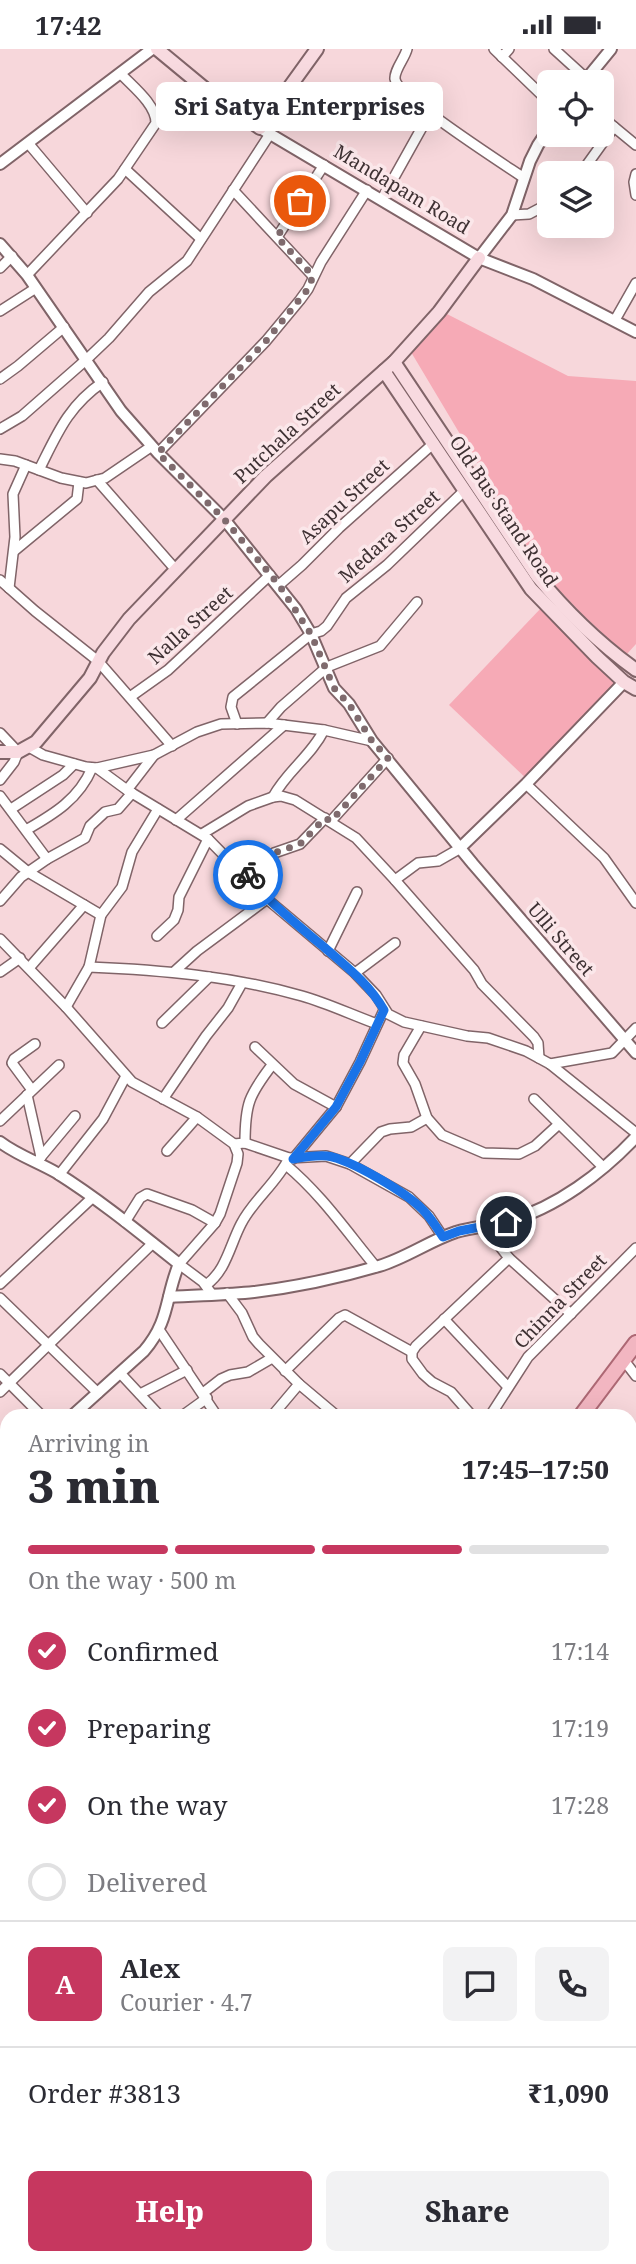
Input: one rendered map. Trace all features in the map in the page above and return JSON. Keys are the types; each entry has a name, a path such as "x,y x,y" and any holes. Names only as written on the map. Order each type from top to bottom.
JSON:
{"main road":[{"path":"157,49 177,68 265,131 317,49"},
{"name":"Mandapam Road","path":"389,366 439,313 479,258"},
{"name":"Old Bus Stand Road","path":"389,366 434,443 531,589 547,598 636,669"},
{"name":"Old Bus Stand Road","path":"389,366 537,576 547,598 624,682 636,689"},
{"name":"Putchala Street","path":"23,749 43,734 90,678 98,661 129,619 224,519 266,476 389,366"},
{"path":"624,682 636,669"},
{"path":"0,752 23,749"},
{"path":"586,1409 636,1343"}],"street":[{"path":"0,164 152,49"},
{"path":"407,49 395,81 409,97 524,179"},
{"path":"494,49 537,91"},
{"path":"502,57 509,49"},
{"path":"554,49 574,70"},
{"path":"594,70 611,49"},
{"path":"27,275 125,169 156,123 150,106 120,73"},
{"path":"382,199 430,113"},
{"path":"614,127 636,145"},
{"path":"0,429 22,416 87,359 149,292 187,261 233,190 265,131"},
{"name":"Mandapam Road","path":"265,131 479,258"},
{"path":"28,143 87,213"},
{"path":"537,147 512,215 479,258 533,279 636,332"},
{"path":"277,237 324,165"},
{"path":"125,169 201,239"},
{"path":"636,174 636,195"},
{"path":"233,190 313,276"},
{"path":"0,459 79,482 97,480 155,449 266,341 308,289 313,276 367,190"},
{"path":"512,215 529,214 537,210"},
{"name":"Ulli Street","path":"0,244 27,275 121,411 224,519 279,585 311,634 334,688 349,704 372,741 459,849 636,1053"},
{"path":"0,268 12,255"},
{"path":"615,320 636,283"},
{"path":"0,311 36,288"},
{"path":"0,379 64,327"},
{"path":"39,470 69,413 86,394 103,383"},
{"name":"Asapu Street","path":"279,585 338,528 434,443"},
{"path":"9,588 14,551 13,494 26,465"},
{"path":"97,480 176,570"},
{"path":"14,551 77,499 79,482"},
{"name":"Medara Street","path":"237,724 231,707 233,697 311,634 327,626 346,598 406,548 465,490"},
{"name":"Nalla Street","path":"130,697 168,670 270,575"},
{"path":"0,580 98,661 173,745"},
{"path":"267,723 281,707 327,667 380,646 417,602"},
{"path":"396,880 418,863 438,861 459,849 624,682"},
{"path":"26,830 59,810 79,792 94,768 154,755 197,732 221,724 267,723 324,730 372,741"},
{"path":"176,820 284,725"},
{"path":"273,797 285,778 313,750 324,730"},
{"path":"0,733 23,749 94,768 205,837 267,899 355,973 376,995 384,1010 395,1018 421,1026 498,1041 539,1058 550,1064 634,1141 555,1201 506,1222 443,1237 399,1260 344,1276 299,1285 253,1292 227,1293 209,1289 169,1297"},
{"path":"0,779 23,749"},
{"path":"0,901 28,872 80,842 85,838 90,826 105,812 118,809 154,755"},
{"path":"246,877 274,853 300,844 328,820 388,758"},
{"path":"10,809 63,775 74,764"},
{"path":"526,784 604,858 636,903"},
{"path":"0,796 47,859"},
{"path":"157,936 173,921 179,897 205,837 248,806 273,797 290,798 356,838 474,970 482,984 534,1037 538,1043 539,1058"},
{"path":"66,1007 89,967 101,915 121,887 132,852 158,809"},
{"path":"0,849 28,872 101,915"},
{"path":"328,951 356,892"},
{"path":"175,971 197,951 267,899"},
{"path":"29,968 84,905"},
{"path":"0,939 66,1007 126,1076 141,1088 197,1117 234,1144 238,1154 228,1196 215,1223 179,1264 160,1331 144,1351 80,1409"},
{"path":"355,973 395,943"},
{"path":"0,972 20,958"},
{"path":"89,967 175,971 242,983 305,997 377,1024"},
{"path":"162,1023 209,977"},
{"path":"163,1099 228,1008 242,983"},
{"path":"209,1289 246,1215 336,1107 384,1010"},
{"path":"421,1026 403,1063 415,1084 427,1118 442,1135 484,1153 519,1154 528,1150 559,1123"},
{"path":"550,1064 607,1055 636,1028"},
{"path":"35,1044 12,1063 30,1093 39,1159"},
{"path":"255,1047 272,1065 304,1090 336,1107"},
{"path":"0,1121 59,1065"},
{"path":"245,1143 245,1115 250,1097 272,1065"},
{"path":"59,1175 103,1119 126,1076"},
{"path":"534,1099 603,1167"},
{"path":"39,1159 75,1116"},
{"path":"167,1151 197,1117"},
{"path":"350,1164 381,1132 411,1127 427,1118"},
{"path":"0,1142 10,1149 39,1159 125,1221 209,1289"},
{"path":"234,1144 245,1143 289,1161 326,1156 350,1164 416,1203 443,1237"},
{"path":"289,1161 376,1267"},
{"path":"125,1221 140,1198 147,1194 192,1210 215,1223"},
{"path":"0,1284 92,1198"},
{"path":"484,1226 509,1258 571,1314"},
{"path":"0,1392 153,1243"},
{"name":"Chinna Street","path":"494,1409 528,1357 636,1248"},
{"path":"466,1409 451,1392 423,1374 412,1359 412,1352 509,1258"},
{"path":"227,1293 247,1321 253,1337 285,1371 329,1409"},
{"path":"0,1298 98,1392"},
{"path":"285,1371 345,1315 412,1352"},
{"path":"444,1319 508,1387"},
{"path":"160,1331 213,1409"},
{"path":"191,1409 221,1379 230,1374 248,1372 272,1358"},
{"path":"623,1359 636,1375"},
{"path":"140,1394 187,1370"},
{"path":"120,1373 154,1409"},
{"path":"0,1374 35,1409"},
{"path":"278,1409 299,1384"}],"shaded area":[{"path":"445,313 568,376 636,381 636,644 626,655 543,573 411,352"},
{"path":"543,606 624,684 531,783 449,705"}],"way so far":[{"path":"248,875 274,853 300,844 325,818 331,821 388,758 372,741 349,704 334,688 311,634 279,585 224,519 158,453 234,376 308,289 313,276 277,237 300,201"}],"place":[{"name":"Sri Satya Enterprises","path":"300,201"}],"route":[{"path":"248,875 246,877 267,899 355,973 376,995 384,1010 347,1089 336,1107 293,1159 326,1156 350,1164 416,1203 443,1237 459,1231 506,1222"}]}
